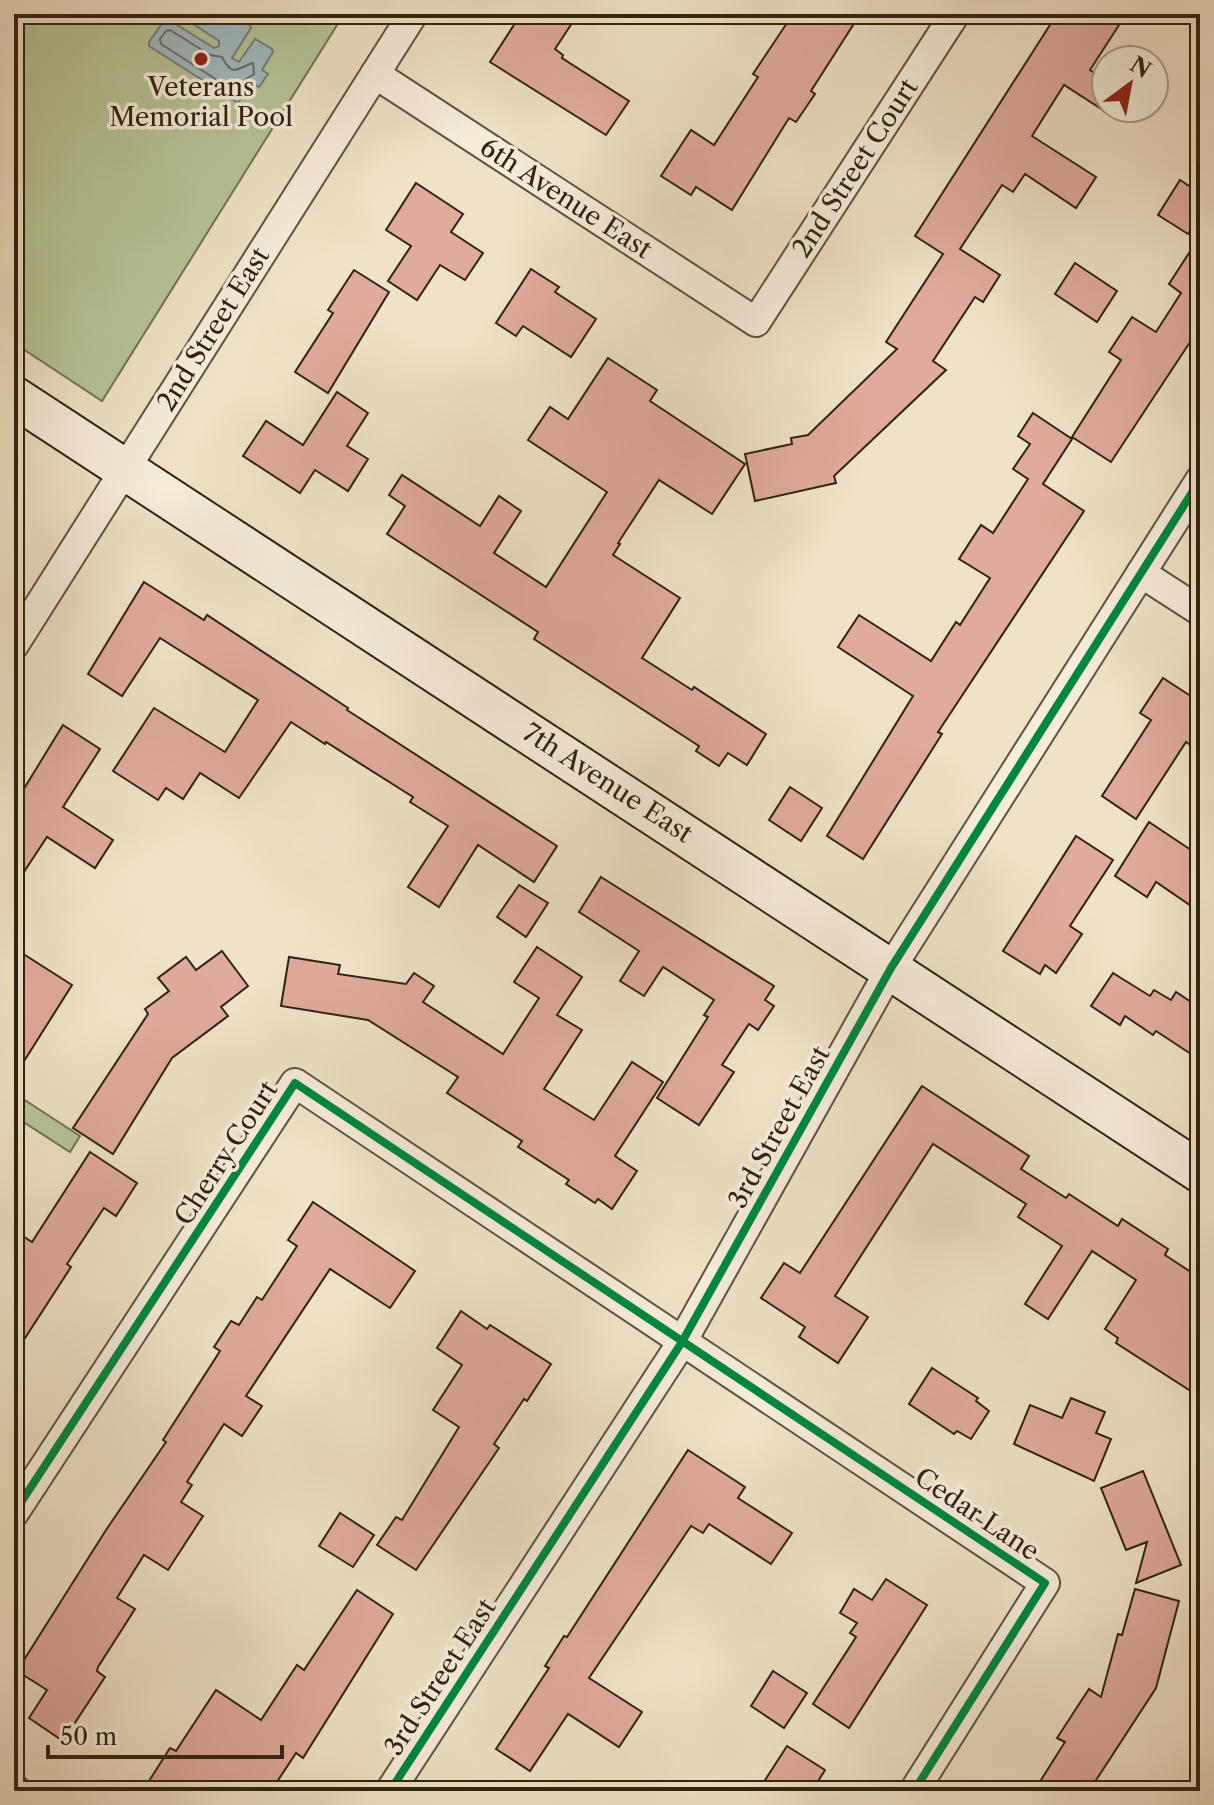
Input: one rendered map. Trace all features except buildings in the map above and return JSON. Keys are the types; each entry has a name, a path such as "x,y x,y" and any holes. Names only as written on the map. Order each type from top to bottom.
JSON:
{"street":[{"name":"2nd Street East","path":"14,645 413,14"},
{"name":"2nd Street Court","path":"756,322 955,14"},
{"name":"6th Avenue East","path":"375,74 756,322"},
{"name":"7th Avenue East","path":"14,397 1200,1172"},
{"name":"3rd Street East","path":"390,1791 682,1342 891,968 1200,480"},
{"path":"1141,573 1200,611"},
{"name":"Cherry Court","path":"14,1513 295,1083 682,1342"},
{"name":"Cedar Lane","path":"682,1342 1045,1583 914,1791"}],"green space":[{"path":"14,14 344,14 102,401 14,343"},
{"path":"14,1093 80,1136 70,1152 14,1116"}],"water":[{"name":"Veterans Memorial Pool","path":"178,14 245,14 251,28 232,58 239,62 255,39 272,49 262,70 268,74 259,87 252,83 238,103 149,46 166,18 214,48 219,46 219,41"}],"cycle path":[{"path":"390,1791 682,1342 891,968 1200,480"},
{"path":"14,1513 295,1083 1045,1583 914,1791"}],"place":[{"name":"Veterans Memorial Pool","path":"201,59"}]}
